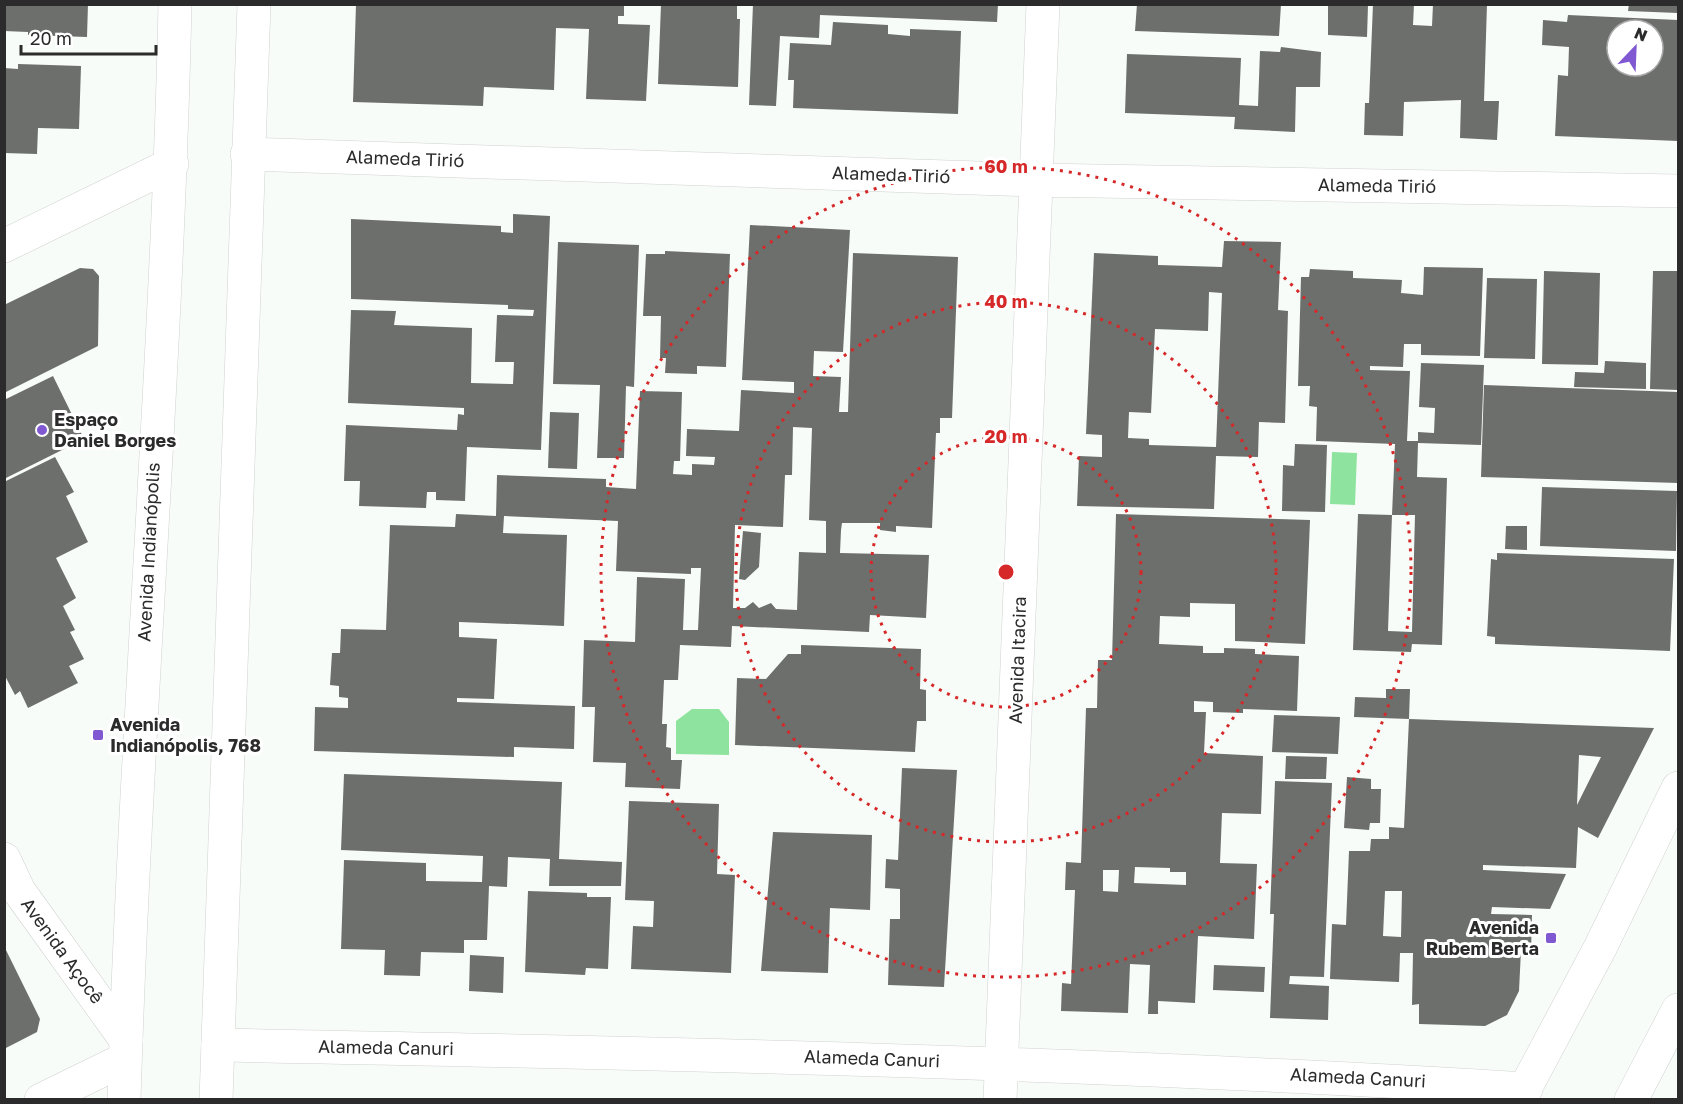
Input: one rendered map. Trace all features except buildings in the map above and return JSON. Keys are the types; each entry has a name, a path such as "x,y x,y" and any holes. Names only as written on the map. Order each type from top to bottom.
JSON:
{"main road":[{"name":"Avenida Indianópolis","path":"124,1100 134,835 172,164 175,4"},
{"path":"216,1100 254,4"},
{"name":"Avenida Itacira","path":"1000,1100 1043,4"},
{"name":"Alameda Tirió","path":"247,154 1036,180 1678,191"},
{"path":"4,246 172,164"},
{"path":"1522,1094 1600,948 1678,788"},
{"name":"Avenida Açocê","path":"4,859 19,891 125,1050"},
{"path":"1630,1100 1678,1010"},
{"name":"Alameda Canuri","path":"218,1045 668,1053 1256,1072 1522,1094"},
{"path":"41,1100 125,1050"}],"shaded area":[{"path":"1332,452 1357,453 1355,505 1330,504"},
{"path":"692,709 719,709 729,722 729,755 676,754 676,721"}],"place":[{"name":"Espaço Daniel Borges","path":"42,430"},
{"name":"Avenida Indianópolis, 768","path":"98,735"},
{"name":"Avenida Rubem Berta","path":"1551,938"}]}
